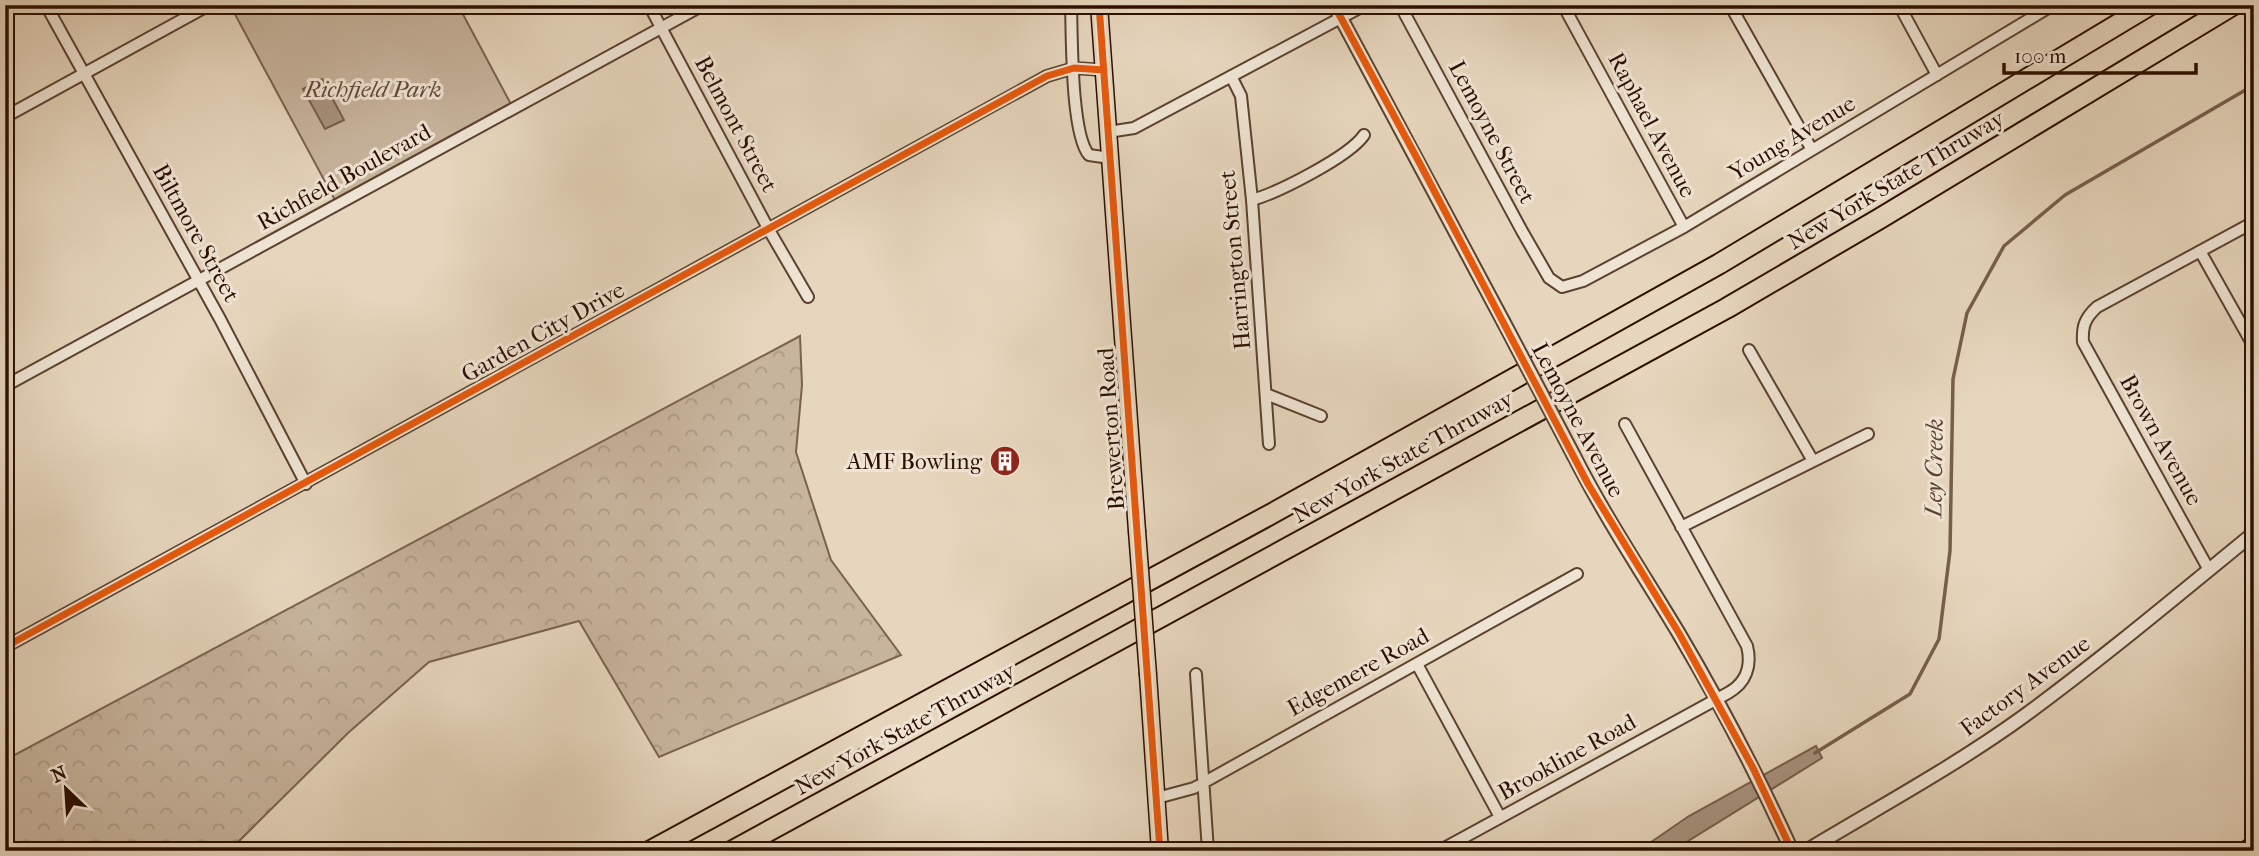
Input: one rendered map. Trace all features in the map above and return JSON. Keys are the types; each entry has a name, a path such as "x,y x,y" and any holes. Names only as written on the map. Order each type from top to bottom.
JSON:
{"highway":[{"name":"New York State Thruway","path":"650,851 1308,494 1708,270 2150,5"},
{"name":"New York State Thruway","path":"732,851 1727,309 2233,5"}],"main road":[{"name":"Brewerton Road","path":"1099,5 1160,851"}],"street":[{"name":"Biltmore Street","path":"46,5 306,484"},
{"path":"5,117 209,5"},
{"name":"Belmont Street","path":"649,5 769,230 808,297"},
{"name":"Richfield Boulevard","path":"5,386 703,5"},
{"path":"1071,5 1074,68 1083,148 1089,155 1110,158"},
{"name":"Lemoyne Avenue","path":"1334,5 1588,484 1679,635 1753,768 1793,851"},
{"path":"1108,132 1134,128 1366,5"},
{"name":"Lemoyne Street","path":"1400,5 1549,278"},
{"name":"Raphael Avenue","path":"1563,5 1684,227"},
{"path":"1730,5 1812,150"},
{"path":"1899,5 1937,75"},
{"name":"Young Avenue","path":"1549,278 1562,287 1572,286 1684,227 2053,5"},
{"name":"Garden City Drive","path":"5,647 1047,76 1074,68 1104,70"},
{"name":"Harrington Street","path":"1231,76 1241,96 1252,200 1269,444"},
{"path":"1252,200 1268,196 1343,154 1364,135"},
{"path":"2254,222 2200,251 2254,347"},
{"name":"Brown Avenue","path":"2200,251 2097,307 2088,315 2082,329 2083,342 2209,570"},
{"path":"1749,350 1813,461"},
{"path":"1266,394 1321,416"},
{"path":"1625,424 1681,527 1868,433"},
{"name":"Brookline Road","path":"1439,851 1715,701 1742,683 1749,665 1747,646 1681,527"},
{"name":"Factory Avenue","path":"1807,851 1973,751 2023,717 2134,632 2254,533"},
{"name":"Edgemere Road","path":"1157,798 1194,788 1577,574"},
{"path":"1416,664 1500,817"},
{"path":"1196,674 1208,851"}],"green space":[{"name":"Richfield Park","path":"230,5 458,5 513,108 337,204"},
{"path":"800,336 802,385 796,452 831,560 901,655 659,757 579,621 429,662 348,733 229,851 5,851 5,760"}],"shaded area":[{"path":"322,79 344,120 325,129 303,89"},
{"path":"1816,746 1822,758 1672,851 1638,851 1689,816"}],"waterway":[{"name":"Ley Creek","path":"1815,753 1910,694 1939,639 1950,551 1953,379 1967,313 2004,246 2065,195 2254,85"}],"railway":[{"path":"2234,851 2254,835"}],"cycle path":[{"path":"1099,5 1160,851"},
{"path":"1334,5 1588,484 1680,635 1753,768 1792,851"},
{"path":"5,647 1047,76 1074,68 1104,70"}],"place":[{"name":"AMF Bowling","path":"1005,461"}]}
